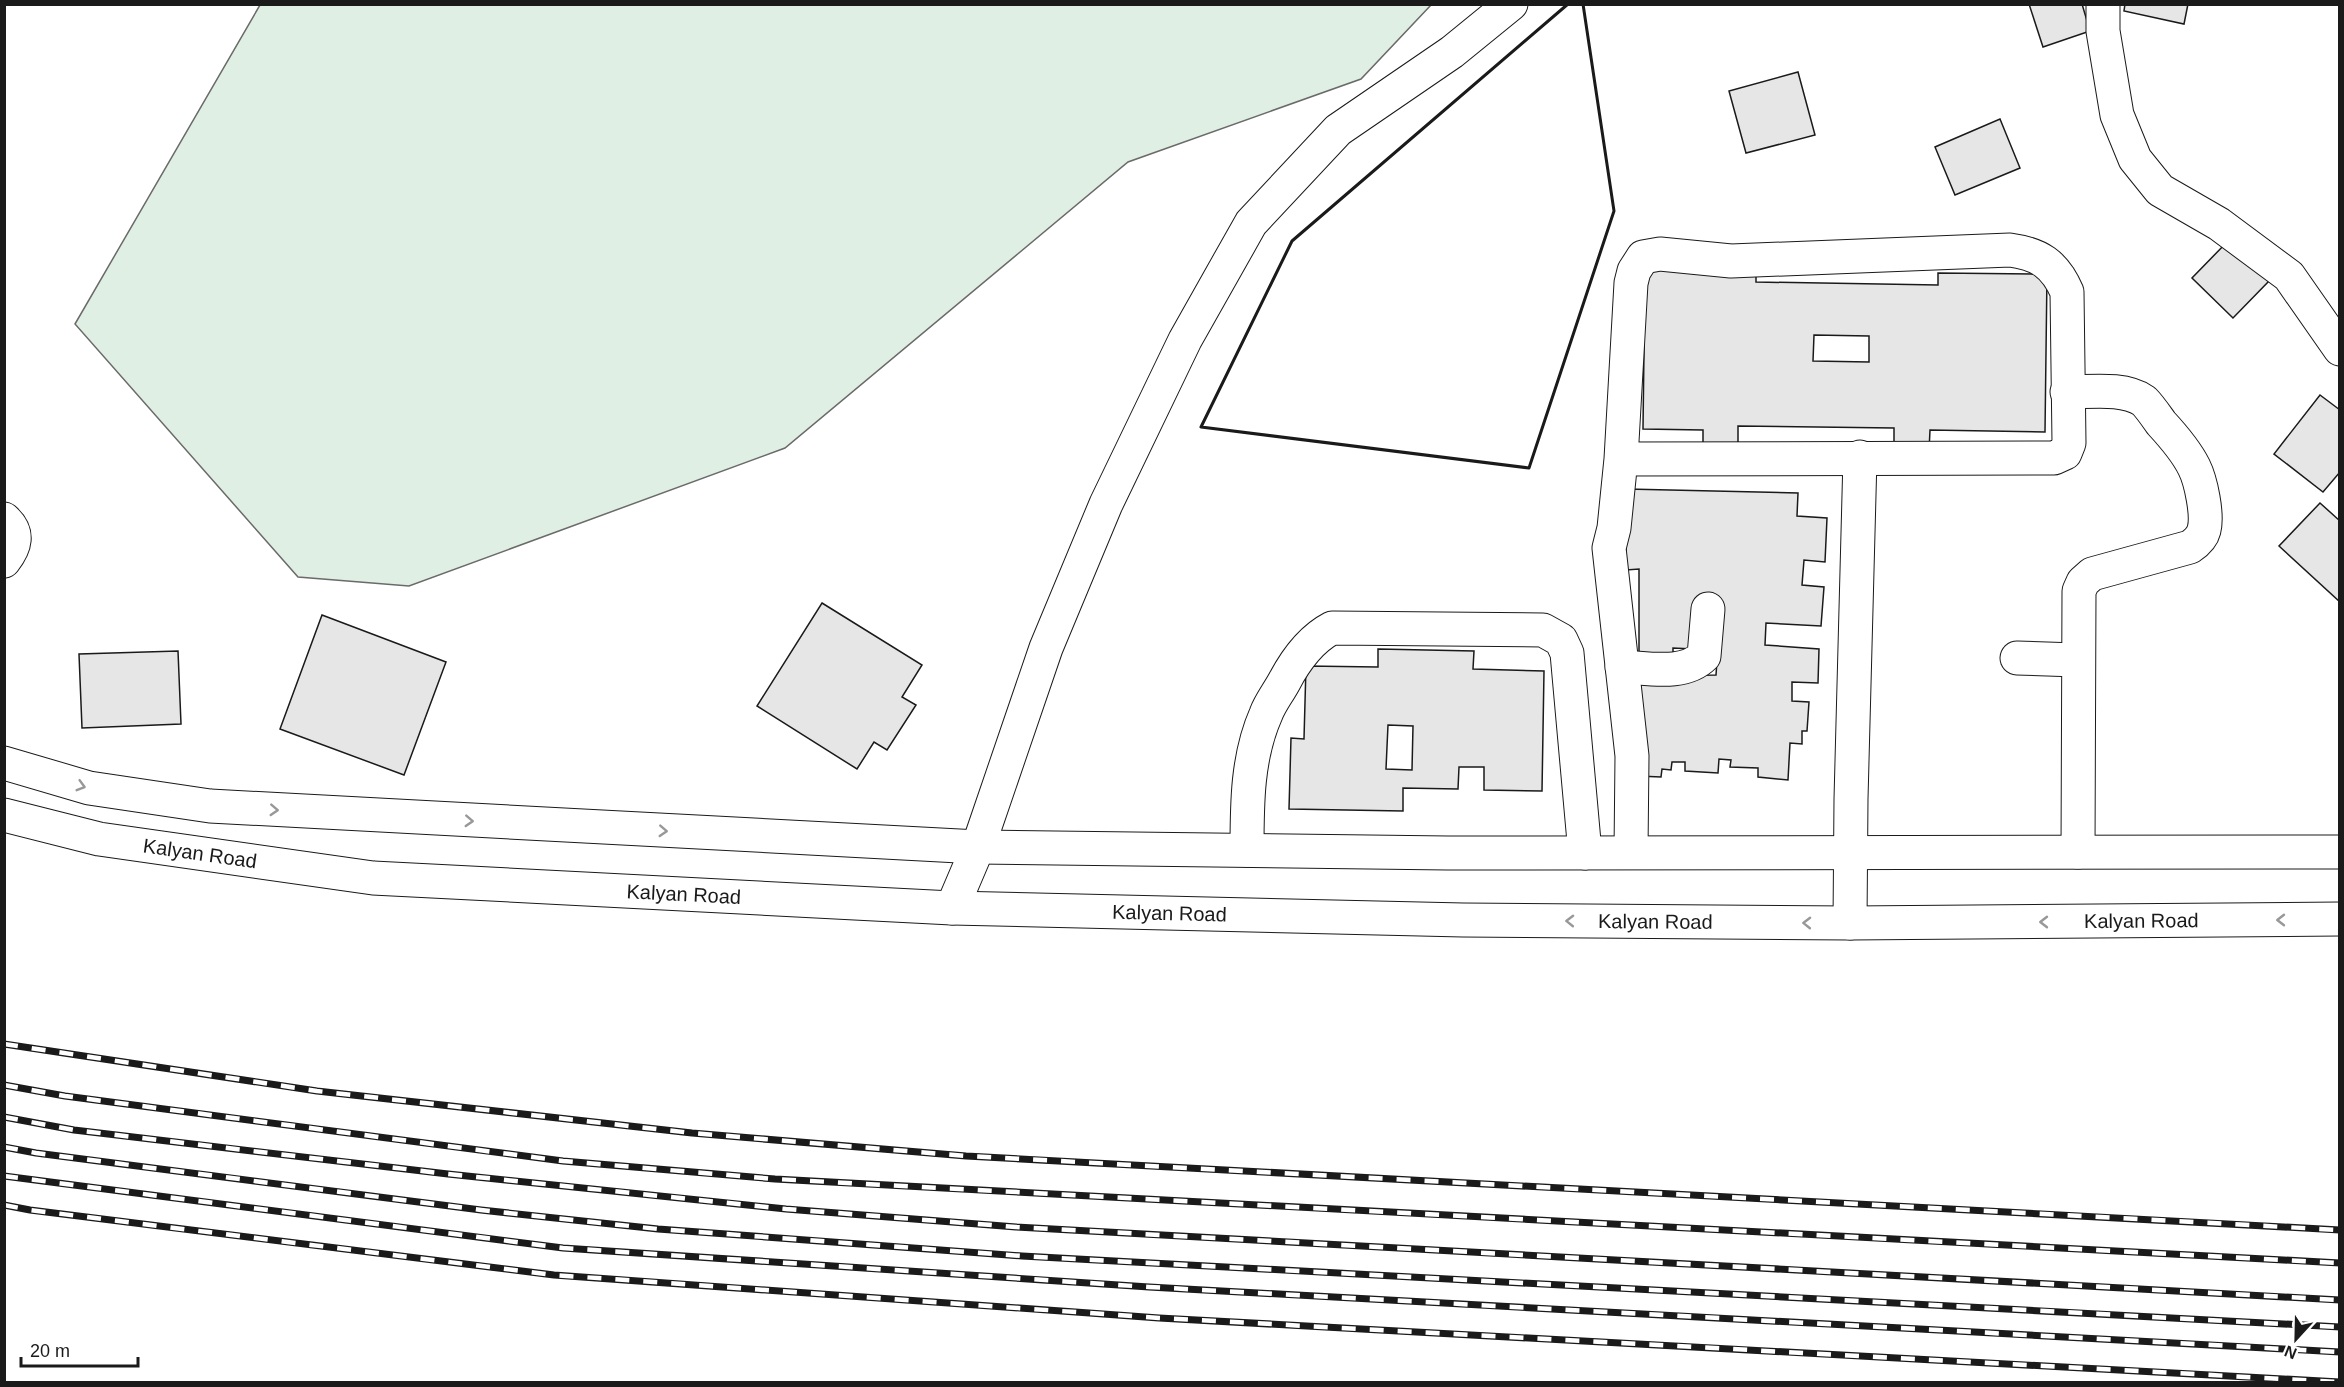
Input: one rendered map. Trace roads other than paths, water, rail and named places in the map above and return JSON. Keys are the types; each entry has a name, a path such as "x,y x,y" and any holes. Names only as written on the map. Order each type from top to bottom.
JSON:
{"street":[{"path":"952,908 978,847 1046,648 1106,504 1185,340 1251,223 1338,130 1452,52 1511,4"},
{"path":"2103,4 2103,31 2117,115 2135,159 2160,190 2219,224 2289,276 2340,349"},
{"path":"1621,459 2054,458 2065,453 2069,443 2067,291 2061,278 2048,264 2031,253 2010,250 1731,261 1660,254 1643,257 1634,271 1632,283 1621,459 1614,528 1609,548 1632,756 1631,852"},
{"path":"2067,392 2114,392 2131,395 2144,402 2180,445 2194,466 2200,485 2204,518 2204,530 2199,540 2190,547 2092,574 2083,582 2079,591 2078,852"},
{"path":"1850,923 1860,457"},
{"path":"4,519 10,525 15,537 13,550 4,561"},
{"path":"1622,667 1685,669 1697,664 1704,656 1708,609"},
{"path":"1247,850 1248,782 1256,743 1266,714 1292,668 1321,634 1332,628 1543,630 1561,640 1567,653 1585,853"},
{"path":"2017,658 2077,660"},
{"path":"4,763 89,788 210,806 978,847 1585,853 2340,852"},
{"path":"20,819 49,776"},
{"name":"Kalyan Road","path":"20,819 99,838 373,878 952,908 1463,920 1850,923 2340,920"}],"railway":[{"path":"4,1044 317,1091 692,1133 966,1156 2340,1230"},
{"path":"4,1085 65,1096 563,1161 775,1179 2340,1263"},
{"path":"4,1117 74,1130 448,1174 786,1209 1016,1227 2340,1300"},
{"path":"4,1147 481,1210 658,1229 1022,1256 2340,1327"},
{"path":"4,1176 563,1248 1149,1287 2340,1352"},
{"path":"4,1205 554,1275 1159,1318 2340,1382"}]}
